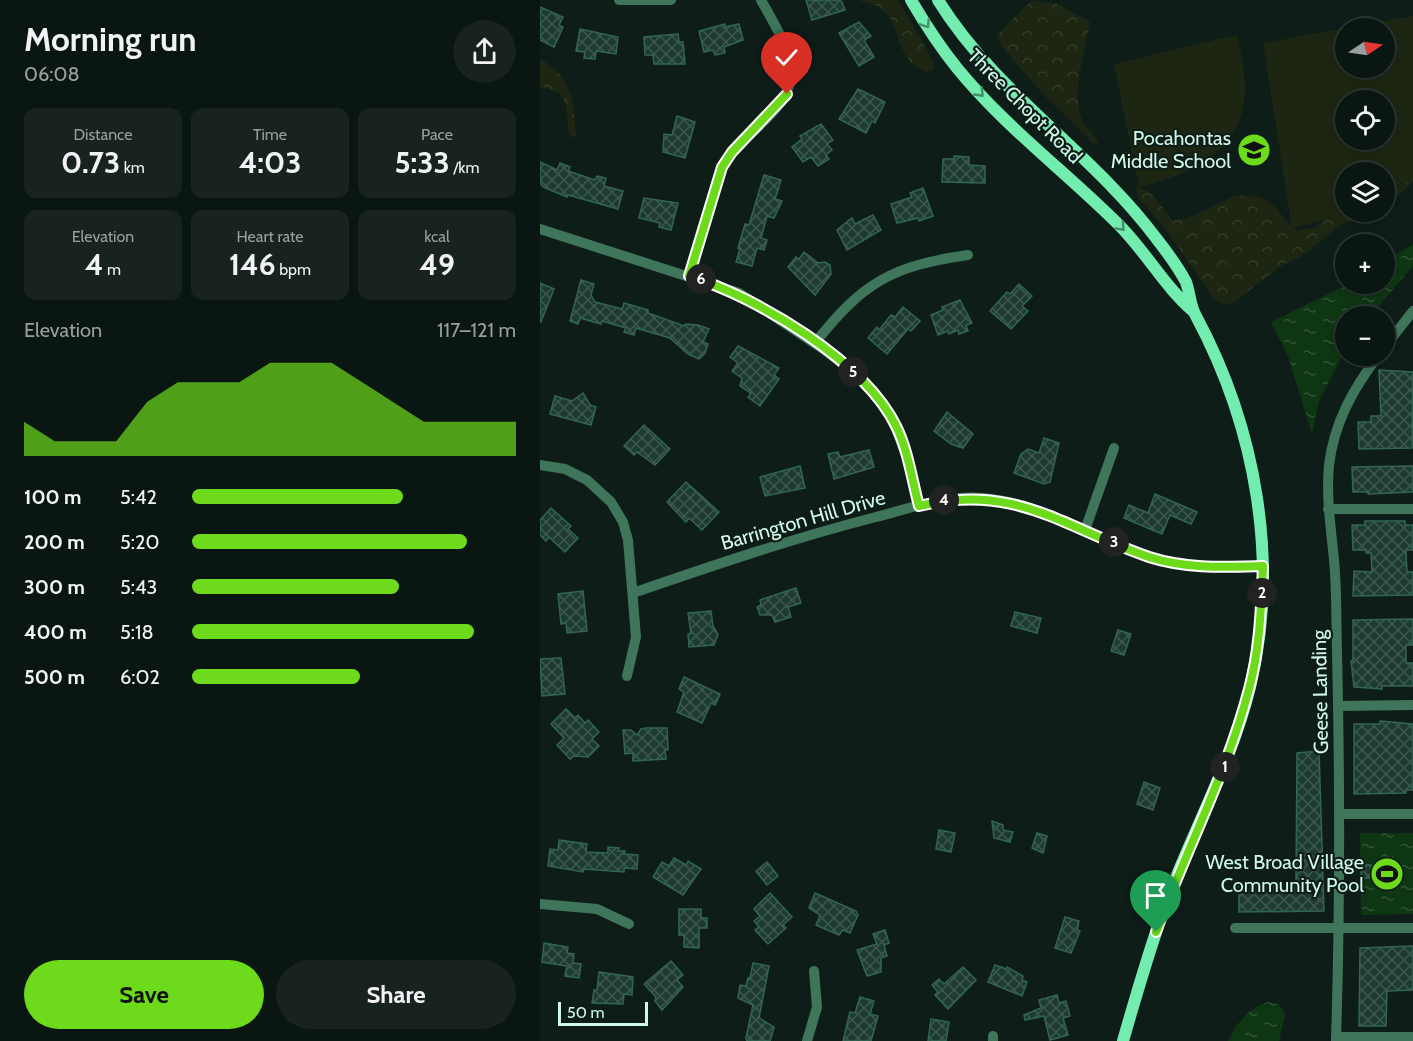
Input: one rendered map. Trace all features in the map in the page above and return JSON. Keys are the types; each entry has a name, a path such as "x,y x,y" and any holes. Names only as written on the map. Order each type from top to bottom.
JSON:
{"main road":[{"name":"Three Chopt Road","path":"911,0 958,69 995,108 1124,230 1162,274 1177,297 1194,312"},
{"name":"Three Chopt Road","path":"938,0 980,60 1115,189 1144,223 1186,283 1194,312 1217,358 1243,429 1255,486 1263,566 1257,651 1250,687 1233,745 1169,895 1123,1041"}],"street":[{"path":"619,0 670,0"},
{"path":"689,276 722,167 732,152 782,101 790,87 789,56 761,0"},
{"path":"540,229 739,294 815,343 861,378 880,399 898,429 919,506"},
{"path":"815,343 842,309 885,276 931,260 968,255"},
{"path":"1395,334 1413,311"},
{"name":"Geese Landing","path":"1336,1039 1341,927 1341,813 1334,561 1328,509 1329,465 1336,428 1350,395 1371,366"},
{"path":"1085,530 1114,448"},
{"path":"540,465 575,473 597,487 611,502 623,522 628,540 636,636 627,676"},
{"name":"Barrington Hill Drive","path":"633,593 762,548 919,506 959,498 983,498 1022,505 1150,558 1188,566 1263,566"},
{"path":"1328,509 1413,509"},
{"path":"1338,706 1413,705"},
{"path":"1341,813 1413,814"},
{"path":"540,904 597,909 629,924"},
{"path":"1235,928 1413,928"},
{"path":"807,1041 817,1007 814,971"},
{"path":"1336,1039 1413,1037"}],"green space":[{"path":"859,0 898,0 925,46 934,69 926,72 916,67 904,51 888,15 881,8"},
{"path":"1032,0 1057,4 1090,22 1080,68 1078,104 1081,119 1098,142 1096,146 1042,93 1002,47 997,35"},
{"path":"1413,16 1413,177 1395,193 1395,162 1335,162 1335,218 1292,228 1263,43 1335,30 1335,78 1395,78 1395,19"},
{"path":"1236,35 1243,67 1245,94 1240,117 1230,137 1215,154 1194,167 1139,187 1114,64"},
{"path":"540,60 551,65 565,81 574,113 576,136 572,138 569,134 566,105 561,94 540,86"},
{"path":"1413,171 1413,182 1395,199 1395,182"},
{"path":"1135,185 1153,195 1173,221 1243,195 1266,200 1296,230 1314,228 1335,213 1335,222 1348,222 1342,224 1302,256 1281,266 1233,303 1224,305 1213,298 1165,228 1138,198"}],"water":[{"path":"1413,244 1413,266 1395,287 1395,256"},
{"path":"1335,291 1335,294 1389,294 1379,306 1335,306 1335,366 1337,366 1319,401 1312,434 1288,356 1271,322"},
{"name":"West Broad Village Community Pool","path":"1360,833 1413,833 1413,914 1361,915"},
{"path":"1268,1002 1279,1004 1285,1015 1279,1041 1228,1041 1244,1017 1255,1008"}],"building":[{"path":"806,0 839,0 845,10 812,20"},
{"path":"540,7 563,17 559,25 563,27 554,47 540,40"},
{"path":"859,22 871,36 864,40 874,57 859,66 839,33"},
{"path":"725,24 725,27 739,24 743,40 724,47 725,53 715,55 713,50 704,52 699,31"},
{"path":"580,29 618,37 616,54 596,51 595,59 584,58 585,52 576,51"},
{"path":"678,34 679,42 683,42 685,64 654,64 653,55 645,55 644,37"},
{"path":"858,89 885,102 875,123 872,121 866,133 839,119"},
{"path":"677,116 695,122 685,158 663,152 664,134 672,135"},
{"path":"821,124 833,140 827,144 832,150 826,155 829,159 818,166 811,157 803,162 792,147 802,139 800,136"},
{"path":"954,156 969,157 969,165 985,166 985,183 942,182 943,159 954,159"},
{"path":"540,162 557,170 560,163 570,167 568,171 595,180 597,176 606,178 604,186 623,191 618,209 568,195 567,197 543,187 540,183"},
{"path":"764,175 781,180 775,199 782,201 774,218 767,216 761,238 767,240 764,250 757,248 752,266 736,262 745,224 749,225"},
{"path":"923,188 933,216 919,221 918,218 897,223 891,204 912,197 910,193"},
{"path":"644,198 678,203 671,230 659,227 660,223 639,218"},
{"path":"873,215 881,230 847,250 837,230 852,218 855,224"},
{"path":"804,252 818,263 825,262 830,265 831,274 815,295 788,267 796,257 799,259"},
{"path":"581,280 594,284 591,295 595,302 622,309 624,303 648,310 648,313 684,326 686,324 698,325 709,329 703,342 708,344 705,353 699,359 688,354 670,338 636,328 634,335 624,332 626,328 602,321 601,324 580,318 578,324 570,321"},
{"path":"540,283 554,289 541,322 540,321"},
{"path":"1019,284 1032,296 1022,306 1028,311 1011,329 990,311 1007,292 1010,294"},
{"path":"960,300 972,323 966,325 968,331 959,334 958,330 949,334 948,331 938,335 931,315 943,310 942,307"},
{"path":"903,307 920,321 911,331 908,329 887,354 868,338 877,327 879,330 891,315 895,317"},
{"path":"738,346 779,368 774,375 779,379 760,406 748,397 751,393 740,386 742,378 732,371 738,363 730,357"},
{"path":"1379,370 1413,372 1412,448 1359,449 1358,422 1371,422 1371,416 1381,416"},
{"path":"583,393 590,405 596,407 591,425 550,414 555,396 572,401"},
{"path":"947,412 973,434 963,448 951,444 934,431"},
{"path":"644,425 670,449 655,465 637,452 634,455 624,446"},
{"path":"1044,438 1059,443 1050,482 1044,484 1014,473 1021,454 1028,449 1039,453"},
{"path":"869,450 874,467 834,479 828,454 838,452 840,457"},
{"path":"800,466 805,488 765,496 760,477"},
{"path":"1413,466 1413,492 1368,494 1368,492 1353,492 1352,467"},
{"path":"686,482 719,512 702,530 689,518 686,522 667,502"},
{"path":"1155,494 1197,512 1191,524 1170,515 1162,534 1124,518 1129,505 1148,513"},
{"path":"551,508 571,526 568,529 578,538 565,552 549,537 546,541 540,535 540,520"},
{"path":"1365,521 1405,521 1405,525 1413,525 1413,550 1406,550 1406,553 1407,572 1413,572 1413,595 1353,596 1354,571 1372,572 1371,553 1366,553 1366,550 1353,550 1352,525 1365,525"},
{"path":"796,588 801,603 788,607 791,617 775,622 772,615 760,615 757,607 761,605 760,600"},
{"path":"583,591 587,631 567,633 566,623 561,624 558,594"},
{"path":"711,611 713,626 718,634 714,645 689,647 688,634 691,633 688,613"},
{"path":"1015,612 1041,618 1037,633 1011,626"},
{"path":"1413,619 1413,645 1406,645 1406,663 1413,663 1413,686 1382,686 1382,689 1354,687 1351,661 1353,661 1353,620"},
{"path":"1118,630 1131,634 1124,655 1111,651"},
{"path":"561,658 565,694 542,696 540,659"},
{"path":"684,677 720,694 715,705 711,703 702,723 677,712 684,692 679,689"},
{"path":"566,709 575,718 578,715 585,723 588,720 599,732 592,739 599,746 588,757 574,756 570,759 557,745 564,738 551,724"},
{"path":"1380,721 1413,724 1413,790 1406,790 1406,793 1354,794 1354,724 1380,724"},
{"path":"667,728 666,759 633,761 633,753 625,754 623,730 631,730 637,735 641,729"},
{"path":"1319,751 1324,911 1239,912 1239,885 1296,884 1297,753"},
{"path":"1144,782 1160,788 1153,810 1137,804"},
{"path":"992,821 1003,825 1003,830 1013,832 1010,842 994,838"},
{"path":"939,830 955,833 951,852 936,849"},
{"path":"1037,833 1047,836 1043,853 1032,848"},
{"path":"559,840 587,844 586,852 608,853 608,847 619,848 618,851 625,851 624,854 638,855 637,869 624,868 624,872 584,869 583,872 548,866 550,849 558,850"},
{"path":"674,858 686,865 688,861 701,869 683,895 653,877 662,862 669,866"},
{"path":"767,862 778,876 767,885 756,871"},
{"path":"1361,865 1371,865 1372,878 1361,878"},
{"path":"770,893 792,917 783,925 786,928 768,944 755,930 759,927 754,921 760,916 754,909"},
{"path":"815,893 856,911 858,915 850,933 843,930 839,935 816,925 820,915 809,908"},
{"path":"679,909 701,909 701,918 707,918 707,928 699,928 699,948 684,947 684,935 679,935"},
{"path":"1065,917 1079,921 1077,930 1080,931 1071,953 1055,948"},
{"path":"885,930 889,943 884,945 887,956 881,958 881,972 867,976 857,950 877,944 873,934"},
{"path":"544,943 568,947 567,953 574,954 573,963 581,964 579,978 565,976 567,966 542,962"},
{"path":"1413,946 1413,990 1387,991 1386,1026 1359,1026 1360,948"},
{"path":"671,961 683,975 677,980 683,987 662,1010 655,1001 656,997 644,984"},
{"path":"753,963 769,966 759,1018 774,1027 770,1041 747,1041 746,1038 753,1005 738,998 740,985 746,986"},
{"path":"995,965 1006,969 1007,967 1023,976 1022,980 1027,982 1022,996 988,982"},
{"path":"963,967 976,980 948,1009 935,995 938,992 932,985 939,979 944,984"},
{"path":"599,972 633,977 632,995 624,994 623,1004 592,1003 594,990 597,990"},
{"path":"1057,995 1059,1003 1066,1001 1070,1016 1063,1018 1068,1035 1050,1040 1044,1016 1025,1020 1024,1015 1041,1008 1039,1000"},
{"path":"860,997 874,1001 870,1014 878,1016 871,1041 843,1041 850,1012 855,1013"},
{"path":"931,1019 949,1022 946,1041 928,1041"}],"place":[{"name":"Pocahontas Middle School","path":"1254,150"},
{"name":"West Broad Village Community Pool","path":"1387,874"}],"route":[{"path":"787,94 725,161 711,198 689,276 739,294 763,308 861,378 880,399 898,429 919,506 959,498 983,498 1022,505 1040,511 1150,558 1188,566 1263,566 1259,638 1250,687 1222,774 1169,895 1156,932"}]}
